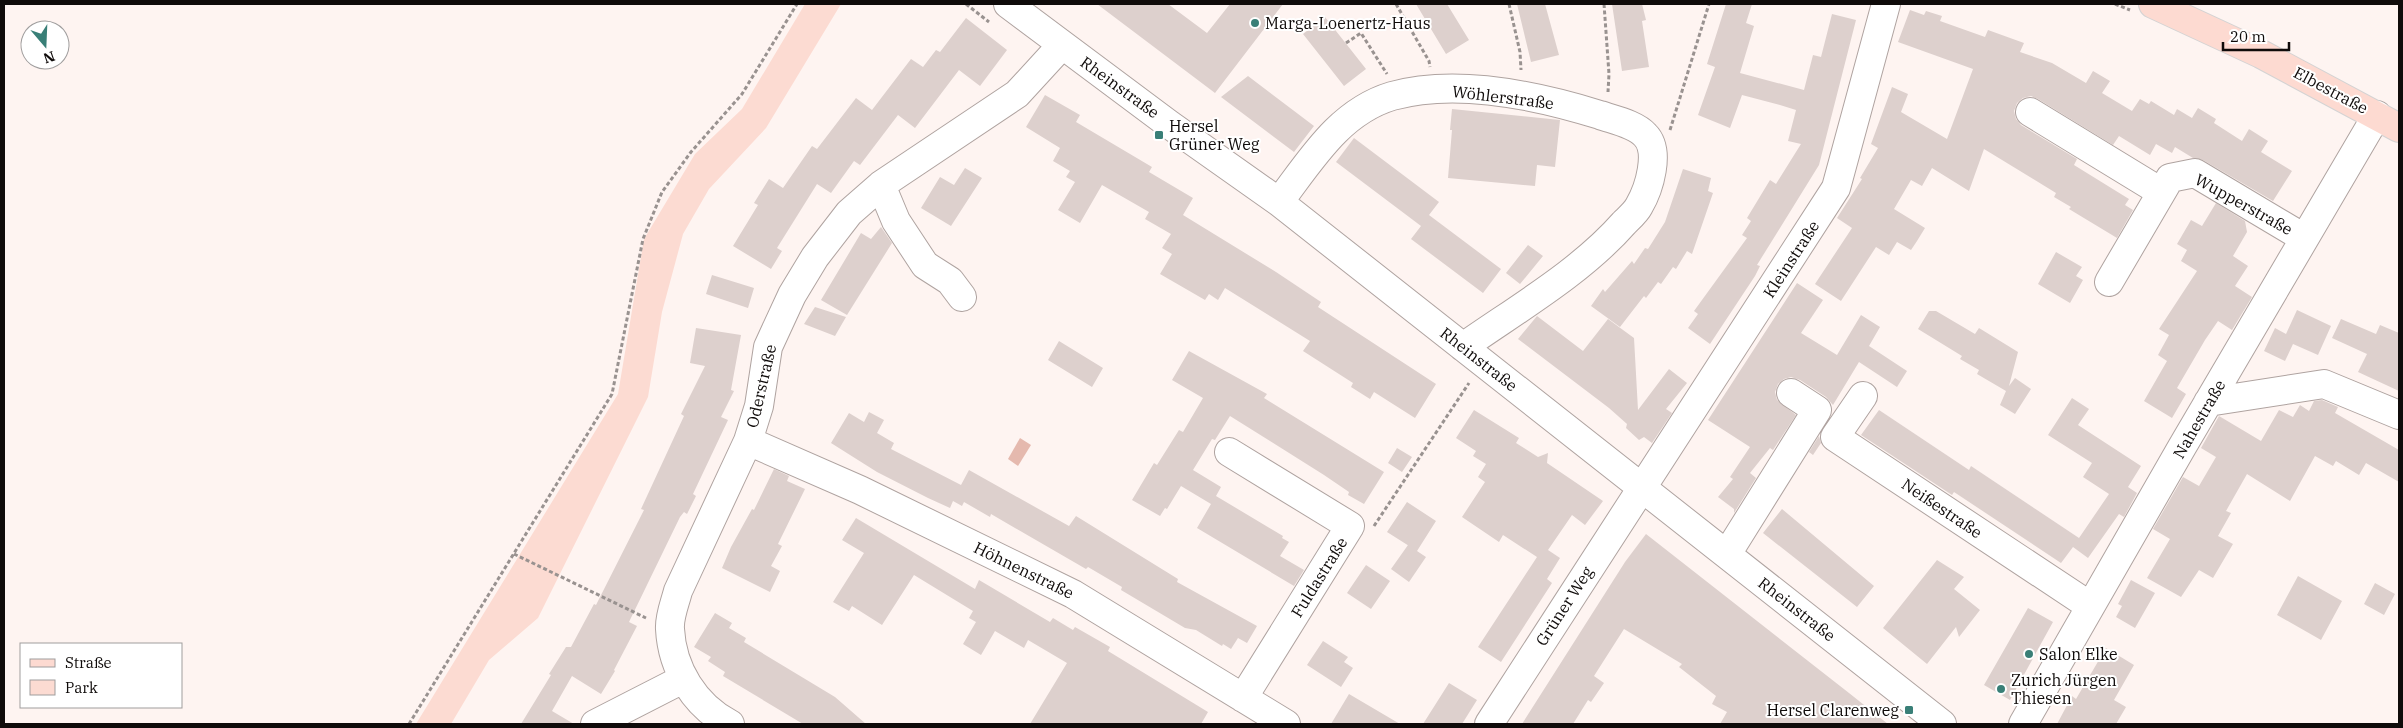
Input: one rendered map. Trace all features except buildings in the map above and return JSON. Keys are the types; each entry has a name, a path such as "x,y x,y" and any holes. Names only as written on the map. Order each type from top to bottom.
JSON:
{"main road":[{"name":"Elbestraße","path":"2153,4 2261,54 2388,121"}],"street":[{"name":"Rheinstraße","path":"1008,4 1279,202 1942,724"},
{"name":"Kleinstraße","path":"1640,488 1836,188 1886,4"},
{"name":"Oderstraße","path":"730,724 702,704 683,679 677,664 670,629 678,591 748,441 759,406 768,347 792,295 814,257 849,213 881,185 1017,94 1062,45"},
{"name":"Wöhlerstraße","path":"1279,202 1332,132 1354,114 1392,96 1433,90 1468,90 1557,102 1606,117 1645,135 1653,150"},
{"path":"2030,112 2161,192"},
{"name":"Nahestraße","path":"2023,724 2304,238 2388,121"},
{"path":"1473,354 1609,240 1639,206 1653,167 1653,150"},
{"name":"Wupperstraße","path":"2109,282 2170,178 2195,173 2304,238"},
{"path":"881,185 896,220 925,265 950,281 962,297"},
{"path":"2208,402 2324,384 2399,415"},
{"path":"1727,554 1817,410 1791,394"},
{"name":"Neißestraße","path":"1862,396 1835,437 2090,606"},
{"name":"Höhnenstraße","path":"748,441 860,490 1073,594 1286,724"},
{"name":"Fuldastraße","path":"1229,452 1350,526 1243,698"},
{"name":"Grüner Weg","path":"1488,724 1640,488"},
{"path":"595,724 683,679"}],"path":[{"path":"409,724 612,394 642,239 662,192 691,152 742,94 797,4"},
{"path":"1396,4 1429,61 1433,90"},
{"path":"1510,4 1520,52 1522,96"},
{"path":"1604,4 1609,74 1606,117"},
{"path":"1653,150 1667,140 1709,4"},
{"path":"1346,43 1361,33 1386,69 1392,96"},
{"path":"1350,526 1374,526 1473,354"},
{"path":"514,554 670,629"}],"green space":[{"path":"805,4 841,4 766,128 709,189 683,234 662,312 648,397 538,618 489,660 451,724 416,724 618,394 644,239 695,154 742,109"}],"shaded area":[{"path":"1020,438 1031,445 1018,466 1008,459"}],"place":[{"name":"Marga-Loenertz-Haus","path":"1255,23"},
{"name":"Hersel Grüner Weg","path":"1159,135"},
{"name":"Salon Elke","path":"2029,654"},
{"name":"Zurich Jürgen Thiesen","path":"2001,689"},
{"name":"Hersel Clarenweg","path":"1909,710"}]}
